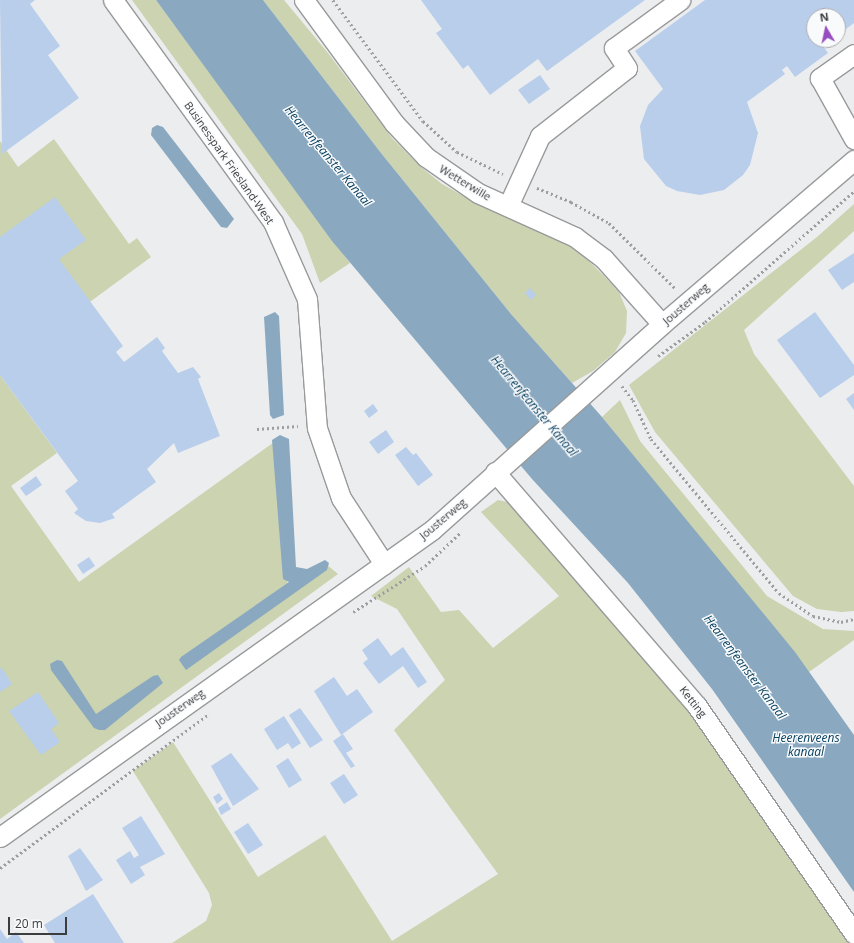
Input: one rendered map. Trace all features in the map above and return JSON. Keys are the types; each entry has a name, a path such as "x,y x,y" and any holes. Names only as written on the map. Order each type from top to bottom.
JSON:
{"street":[{"name":"Businesspark Friesland-West","path":"113,0 272,222 307,299 316,424 341,498 384,564"},
{"name":"Wetterwille","path":"304,0 405,138 452,178 508,206 556,226 596,252 662,324"},
{"path":"508,206 540,136 627,68 614,48 680,0"},
{"path":"854,54 820,78 854,139"},
{"name":"Jousterweg","path":"0,837 432,530 662,324 854,160"},
{"name":"Ketting","path":"495,472 697,706 854,934"}],"path":[{"path":"334,0 413,110 444,142 472,160 519,182 566,200 609,223 677,290"},
{"path":"652,360 705,322 854,191"},
{"path":"627,380 621,385 633,400 651,439 779,593 813,616 841,622 854,619"},
{"path":"257,429 316,424"},
{"name":"Jousterweg","path":"348,616 425,566 467,526"},
{"name":"Jousterweg","path":"0,868 216,709"}],"green space":[{"path":"132,0 156,0 350,263 320,283 302,234"},
{"path":"263,0 284,0 328,53 392,138 421,167 442,184 481,206 547,234 580,252 604,276 619,292 627,311 626,333 615,352 593,371 572,383 511,314 381,153"},
{"path":"54,139 129,244 137,238 151,257 0,368 0,141 18,167"},
{"path":"854,204 854,231 744,330 754,354 854,486 854,611 841,612 817,609 793,596 655,432 629,385 817,237"},
{"path":"0,375 57,453 11,486 79,582 277,440 288,590 326,564 338,574 0,819"},
{"path":"620,400 640,441 767,596 823,629 854,631 854,640 809,672 602,417"},
{"path":"498,500 512,503 594,590 697,723 854,943 172,943 206,921 212,905 209,893 133,771 173,742 258,877 325,835 392,941 498,874 394,730 445,680 397,609 371,596 409,567 441,612 459,610 493,648 559,596 481,512"}],"water":[{"path":"156,0 263,0 381,153 511,314 602,417 795,652 854,735 854,892 712,689 628,583 532,479 332,241"},
{"path":"157,125 163,127 234,219 227,228 221,227 151,135 152,128"},
{"path":"275,312 279,316 284,415 273,419 270,415 264,317"},
{"path":"280,435 289,439 296,567 307,569 325,560 329,563 327,570 186,670 179,660 181,657 289,582 283,579 272,440"},
{"path":"57,660 62,661 96,714 153,676 158,675 163,683 105,730 99,730 94,728 51,670 50,664"}],"building":[{"path":"0,0 35,0 30,4 60,46 48,55 79,98 2,154"},
{"path":"421,0 645,0 547,71 538,59 490,95 468,65 463,69 436,33 442,29"},
{"path":"705,0 854,0 854,23 846,29 846,8 806,8 806,48 824,48 828,53 795,77 787,66 782,70 785,74 747,102 758,133 750,165 743,175 724,190 700,195 677,191 666,186 644,159 640,126 648,105 663,89 635,51"},
{"path":"540,75 550,89 529,104 518,90"},
{"path":"55,197 86,240 59,259 123,346 116,352 124,362 157,337 165,348 162,351 178,373 193,367 201,377 198,379 220,436 178,453 174,443 147,469 156,482 112,514 115,518 100,523 86,521 74,513 78,509 65,491 78,481 0,375 0,237"},
{"path":"854,253 854,282 842,290 828,270"},
{"path":"530,288 536,295 531,300 525,293"},
{"path":"815,312 854,365 854,375 820,398 777,340"},
{"path":"854,393 854,410 846,399"},
{"path":"373,404 378,411 369,418 364,411"},
{"path":"386,430 394,442 378,454 369,442"},
{"path":"406,447 413,455 416,453 433,475 418,486 395,455"},
{"path":"36,476 42,485 26,496 20,488"},
{"path":"89,557 95,566 83,574 77,565"},
{"path":"378,638 391,656 403,647 427,682 418,688 403,666 379,684 363,663 368,659 362,650"},
{"path":"2,668 12,684 0,692 0,669"},
{"path":"334,677 347,696 357,689 373,712 341,735 314,691"},
{"path":"38,692 59,723 51,729 60,742 41,755 9,711"},
{"path":"300,708 323,740 310,748 289,715"},
{"path":"284,716 301,743 292,749 288,743 277,750 264,729"},
{"path":"343,734 353,749 346,753 355,766 351,768 333,741"},
{"path":"231,753 259,789 233,806 211,766"},
{"path":"288,758 302,780 289,788 276,766"},
{"path":"344,774 358,795 344,804 330,783"},
{"path":"219,793 223,799 217,804 213,797"},
{"path":"227,802 231,809 221,815 218,808"},
{"path":"141,816 165,854 140,867 145,875 131,884 116,860 130,851 134,858 139,855 122,828"},
{"path":"248,823 263,845 248,854 234,832"},
{"path":"80,848 103,880 86,891 68,856"},
{"path":"93,894 124,943 55,943 44,925"},
{"path":"0,929 7,939 16,932 24,943 0,943"}],"water label":[{"name":"Hearrenfeanster Kanaal","path":"328,156"},
{"name":"Hearrenfeanster Kanaal","path":"534,406"},
{"name":"Hearrenfeanster Kanaal","path":"745,667"},
{"name":"Heerenveens kanaal","path":"806,745"}]}
